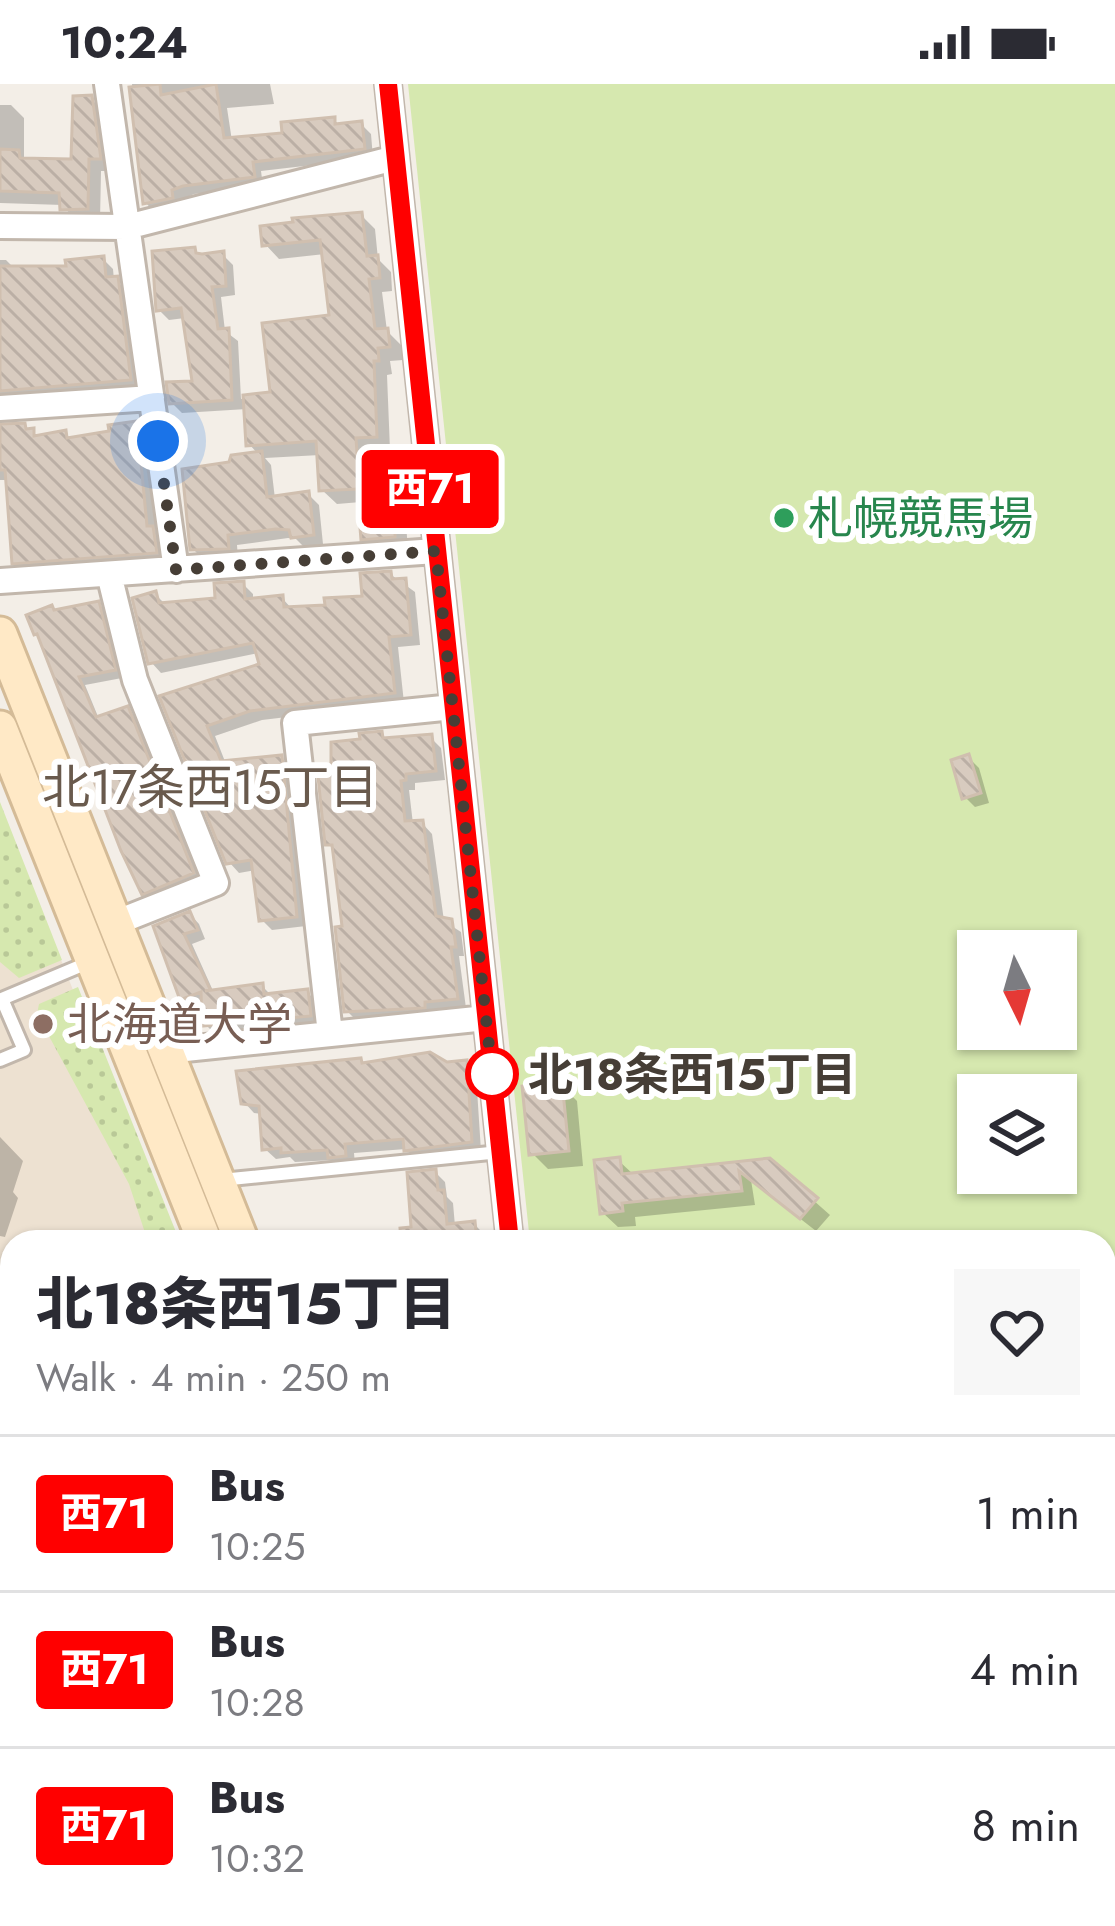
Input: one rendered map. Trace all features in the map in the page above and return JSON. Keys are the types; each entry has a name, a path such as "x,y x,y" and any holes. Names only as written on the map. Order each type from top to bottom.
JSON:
{"main road":[{"path":"0,634 237,1230"},
{"path":"0,728 200,1230"}],"street":[{"path":"107,84 176,570"},
{"path":"388,84 509,1230"},
{"path":"0,226 127,226 395,158"},
{"path":"0,408 152,398"},
{"path":"0,581 436,551"},
{"path":"109,574 135,680 216,883 115,923"},
{"path":"330,1034 295,723 453,707"},
{"path":"166,1051 486,1018"}],"lane":[{"path":"0,1060 24,1050 2,999 93,961"},
{"path":"218,1180 500,1152"}],"shaded area":[{"name":"北海道大学","path":"0,806 168,1230 0,1230"}],"green space":[{"name":"札幌競馬場","path":"408,84 1115,84 1115,1230 529,1230"},
{"path":"0,802 62,960 19,978 0,962"},
{"path":"78,987 175,1230 144,1230 129,1184 37,1014 39,1004"}],"building":[{"path":"160,84 161,95 216,84 224,138 282,133 281,122 335,117 335,124 362,121 365,149 253,162 255,177 183,186 172,190 173,198 143,204 129,87"},
{"path":"92,95 101,159 89,159 88,209 60,210 59,193 0,191 0,149 19,150 20,158 71,159 73,96"},
{"path":"362,212 367,256 378,255 380,278 369,279 375,329 388,328 390,347 378,348 379,361 374,361 377,437 356,438 359,483 391,480 395,537 361,540 357,489 319,491 316,441 246,446 243,395 270,392 262,323 329,315 320,240 262,246 260,226"},
{"path":"195,247 202,254 224,251 226,286 212,287 218,329 229,328 232,400 169,404 166,382 192,381 181,308 156,311 152,251"},
{"path":"104,256 106,277 118,276 131,380 0,391 0,266 66,266 65,260"},
{"path":"137,421 147,526 153,526 157,553 12,564 5,470 0,470 0,424 25,423 26,429 34,428 34,436 66,430 67,438"},
{"path":"262,451 267,497 309,491 314,535 291,538 289,530 276,529 228,535 229,549 190,550 182,469"},
{"path":"391,571 392,579 406,578 411,635 389,637 395,693 250,711 207,726 221,761 282,755 297,917 259,921 251,860 226,864 159,696 259,664 253,643 148,664 132,598 156,591 159,603 215,598 214,583 244,581 245,599 283,595 284,607 325,605 324,598 362,596 360,573"},
{"path":"99,601 116,670 79,677 96,717 128,706 194,873 142,895 26,615 52,605 54,610"},
{"path":"382,731 383,738 432,734 436,771 406,774 401,781 405,821 423,820 436,916 452,919 458,999 425,1002 425,1008 344,1012 335,927 342,926 332,845 325,845 317,767 331,766 331,742"},
{"path":"969,754 981,793 962,799 951,760"},
{"path":"190,911 198,930 184,934 210,989 205,991 263,983 264,994 308,989 311,1016 202,1026 201,992 180,1000 153,926"},
{"path":"430,1052 447,1062 467,1060 472,1142 404,1151 403,1139 345,1144 346,1156 328,1158 327,1150 262,1150 259,1106 241,1104 236,1071 361,1058 362,1063"},
{"path":"562,1082 569,1151 529,1155 522,1086"},
{"path":"620,1157 622,1174 770,1158 818,1198 800,1219 739,1171 742,1191 622,1203 623,1211 600,1214 594,1160"},
{"path":"436,1169 438,1190 444,1190 447,1224 475,1221 476,1230 400,1230 411,1227 407,1172"}],"bus line":[{"name":"西71","path":"388,84 509,1230"}],"place":[{"name":"札幌競馬場","path":"784,518"},
{"name":"北海道大学","path":"43,1024"},
{"name":"北18条西15丁目","path":"492,1074"}],"district":[{"name":"北17条西15丁目","path":"210,787"}],"route":[{"path":"158,441 176,570 436,551 492,1074"}]}
